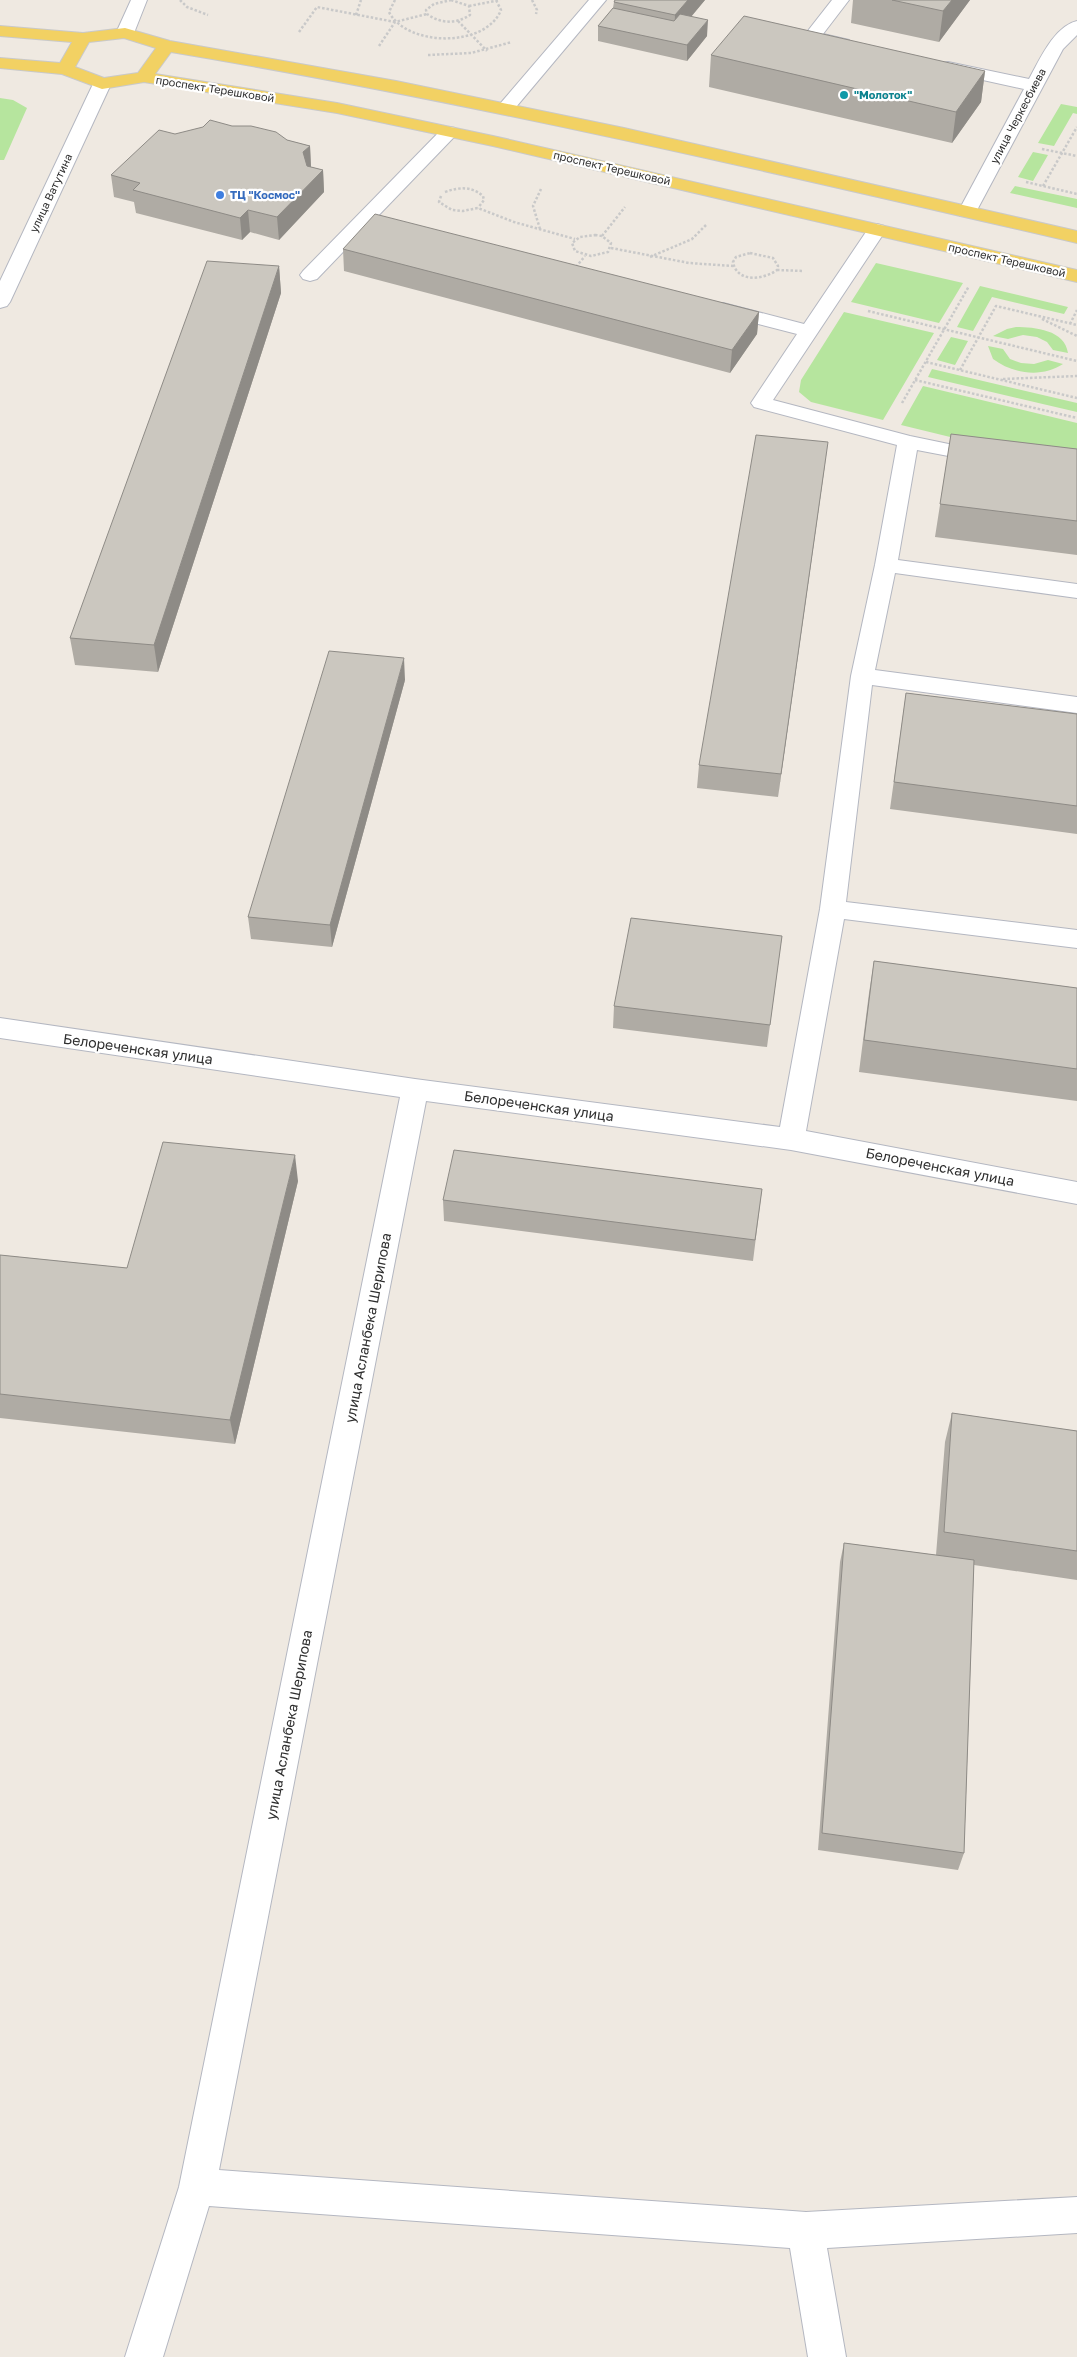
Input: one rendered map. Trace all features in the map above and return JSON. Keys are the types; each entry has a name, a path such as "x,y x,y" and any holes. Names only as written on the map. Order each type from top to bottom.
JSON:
{"main road":[{"path":"0,31 83,38 125,33 167,46 358,78 505,109 1077,237"},
{"path":"65,69 83,38"},
{"path":"144,77 167,46"},
{"path":"0,63 65,69 102,84"},
{"name":"проспект Терешковой","path":"102,84 144,77 337,108 1077,276"}],"street":[{"path":"125,33 139,0"},
{"path":"505,109 598,0"},
{"path":"841,0 812,37 860,48"},
{"name":"улица Черкесбиева","path":"967,212 1056,46 1077,26"},
{"path":"928,62 1035,86"},
{"name":"улица Ватутина","path":"0,302 102,84"},
{"path":"310,275 449,132"},
{"path":"362,220 420,234"},
{"path":"877,230 761,403 908,442 1004,459"},
{"path":"705,305 809,331"},
{"path":"791,1139 833,909 862,676 886,565 908,442"},
{"path":"886,565 1077,591"},
{"path":"862,676 1077,705"},
{"path":"833,909 1077,939"},
{"name":"Белореченская улица","path":"0,1028 415,1089 791,1139 1077,1193"},
{"name":"улица Асланбека Шерипова","path":"144,2357 197,2187 415,1089"},
{"path":"197,2187 806,2231 1077,2215"},
{"path":"806,2231 827,2357"}],"path":[{"path":"356,15 361,0"},
{"path":"395,0 389,12 395,22 408,31 427,36 448,38 470,35 487,29 497,20 501,10 498,0 469,6 451,0 436,1 426,10 427,14"},
{"path":"532,0 537,10 534,18"},
{"path":"299,32 317,8 395,22 427,14 439,21 458,21 470,14 472,10 469,6"},
{"path":"458,21 487,51"},
{"path":"379,46 395,22"},
{"path":"426,55 452,56 487,51 514,41"},
{"path":"1077,127 1043,186 1077,194"},
{"path":"1036,148 1077,156"},
{"path":"540,230 533,206 542,186"},
{"path":"478,208 484,200 483,196 474,190 450,189 439,197 439,202 443,207 450,210 470,211 478,208 575,240 587,235 602,236 612,243 611,248"},
{"path":"602,236 626,206"},
{"path":"575,240 572,243 575,250 585,256 601,255 611,248 688,264 732,266 738,273 756,278 773,274 778,266 773,258 767,255 750,253 736,257 732,266"},
{"path":"573,271 585,256"},
{"path":"883,436 972,281"},
{"path":"828,302 1077,361"},
{"path":"960,370 996,306 1077,325"},
{"path":"1070,324 1077,310"},
{"path":"1031,315 1056,324 1077,336"},
{"path":"926,362 1077,398"},
{"path":"997,379 1077,376"},
{"path":"915,380 1077,418"}],"green space":[{"path":"0,98 13,100 27,108 4,160 0,160"},
{"path":"1061,104 1077,107 1077,114 1073,113 1054,146 1038,143"},
{"path":"1033,152 1048,155 1033,181 1018,177"},
{"path":"1015,186 1077,199 1077,208 1010,193"},
{"path":"876,263 963,283 939,323 851,302"},
{"path":"980,286 1068,307 1064,314 992,297 973,331 957,327"},
{"path":"844,312 934,333 883,420 811,402 799,392 801,380"},
{"path":"1016,327 1048,331 1061,339 1066,345 1068,353 1053,350 1047,342 1037,337 1023,335 1008,339 993,336"},
{"path":"951,337 968,341 955,365 937,360"},
{"path":"988,346 1003,349 1010,359 1021,363 1034,364 1048,360 1063,364 1037,373 1018,371 993,359"},
{"path":"932,369 1077,403 1077,412 928,377"},
{"path":"923,386 1077,423 1077,458 983,445 901,425"}],"building":[{"path":"615,0 688,0 675,15 614,2"},
{"path":"892,0 952,0 943,11"},
{"path":"613,8 674,21 680,14 708,20 687,45 598,26"},
{"path":"744,16 985,71 956,112 711,55"},
{"path":"210,120 232,126 251,126 276,132 287,140 310,146 303,152 307,166 323,170 277,217 248,210 240,218 133,190 140,183 111,175 159,130 175,134 203,127"},
{"path":"375,214 759,312 732,350 343,249"},
{"path":"207,261 279,266 154,645 70,638"},
{"path":"951,434 1077,449 1077,521 940,504"},
{"path":"756,435 828,442 781,774 699,765"},
{"path":"329,651 404,658 330,925 248,917"},
{"path":"906,693 1077,714 1077,806 894,782"},
{"path":"631,918 782,936 770,1025 614,1006"},
{"path":"874,961 1077,988 1077,1069 864,1040"},
{"path":"163,1142 295,1155 230,1420 0,1394 0,1255 127,1268"},
{"path":"454,1150 762,1189 755,1240 443,1200"},
{"path":"952,1413 1077,1431 1077,1551 944,1532"},
{"path":"844,1543 974,1560 964,1853 822,1833"}],"place":[{"name":"\"Молоток\"","path":"844,95"},
{"name":"ТЦ \"Космос\"","path":"220,195"}]}
